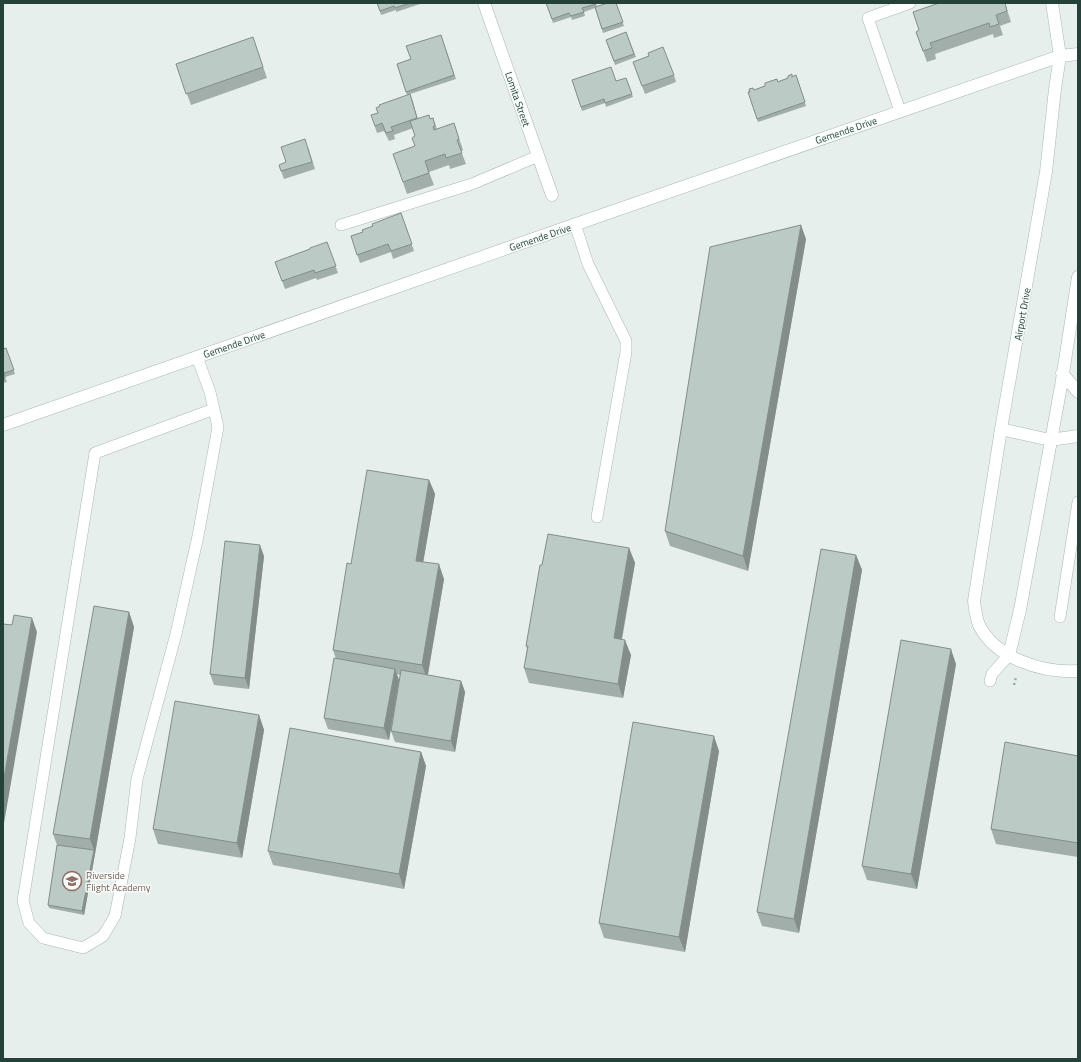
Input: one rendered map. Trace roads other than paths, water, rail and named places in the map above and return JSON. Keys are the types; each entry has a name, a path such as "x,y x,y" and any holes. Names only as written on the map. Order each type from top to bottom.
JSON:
{"street":[{"name":"Lomita Street","path":"484,3 552,196"},
{"name":"Airport Drive","path":"1010,655 988,640 978,624 974,601 1001,429 1046,172 1060,56 1052,3"},
{"name":"Gemende Drive","path":"3,425 900,111 1060,56 1078,54"},
{"path":"1078,277 1076,301 1020,610 1010,655 1023,662 1042,668 1078,671"},
{"path":"1062,373 1078,392"},
{"path":"1001,429 1050,440 1078,436"}],"lane":[{"path":"900,111 868,18 910,3"},
{"path":"341,224 472,184 538,156"},
{"path":"575,224 588,264 626,341 626,352 597,517"},
{"path":"197,357 210,392 214,409 218,427 198,536 176,634 137,779 130,838 115,916 103,936 84,948 43,938 29,923 23,901 95,453 214,409"},
{"path":"1060,617 1078,502"},
{"path":"990,681 992,674 1010,655"}],"place":[{"name":"Riverside Flight Academy","path":"72,881"}]}
